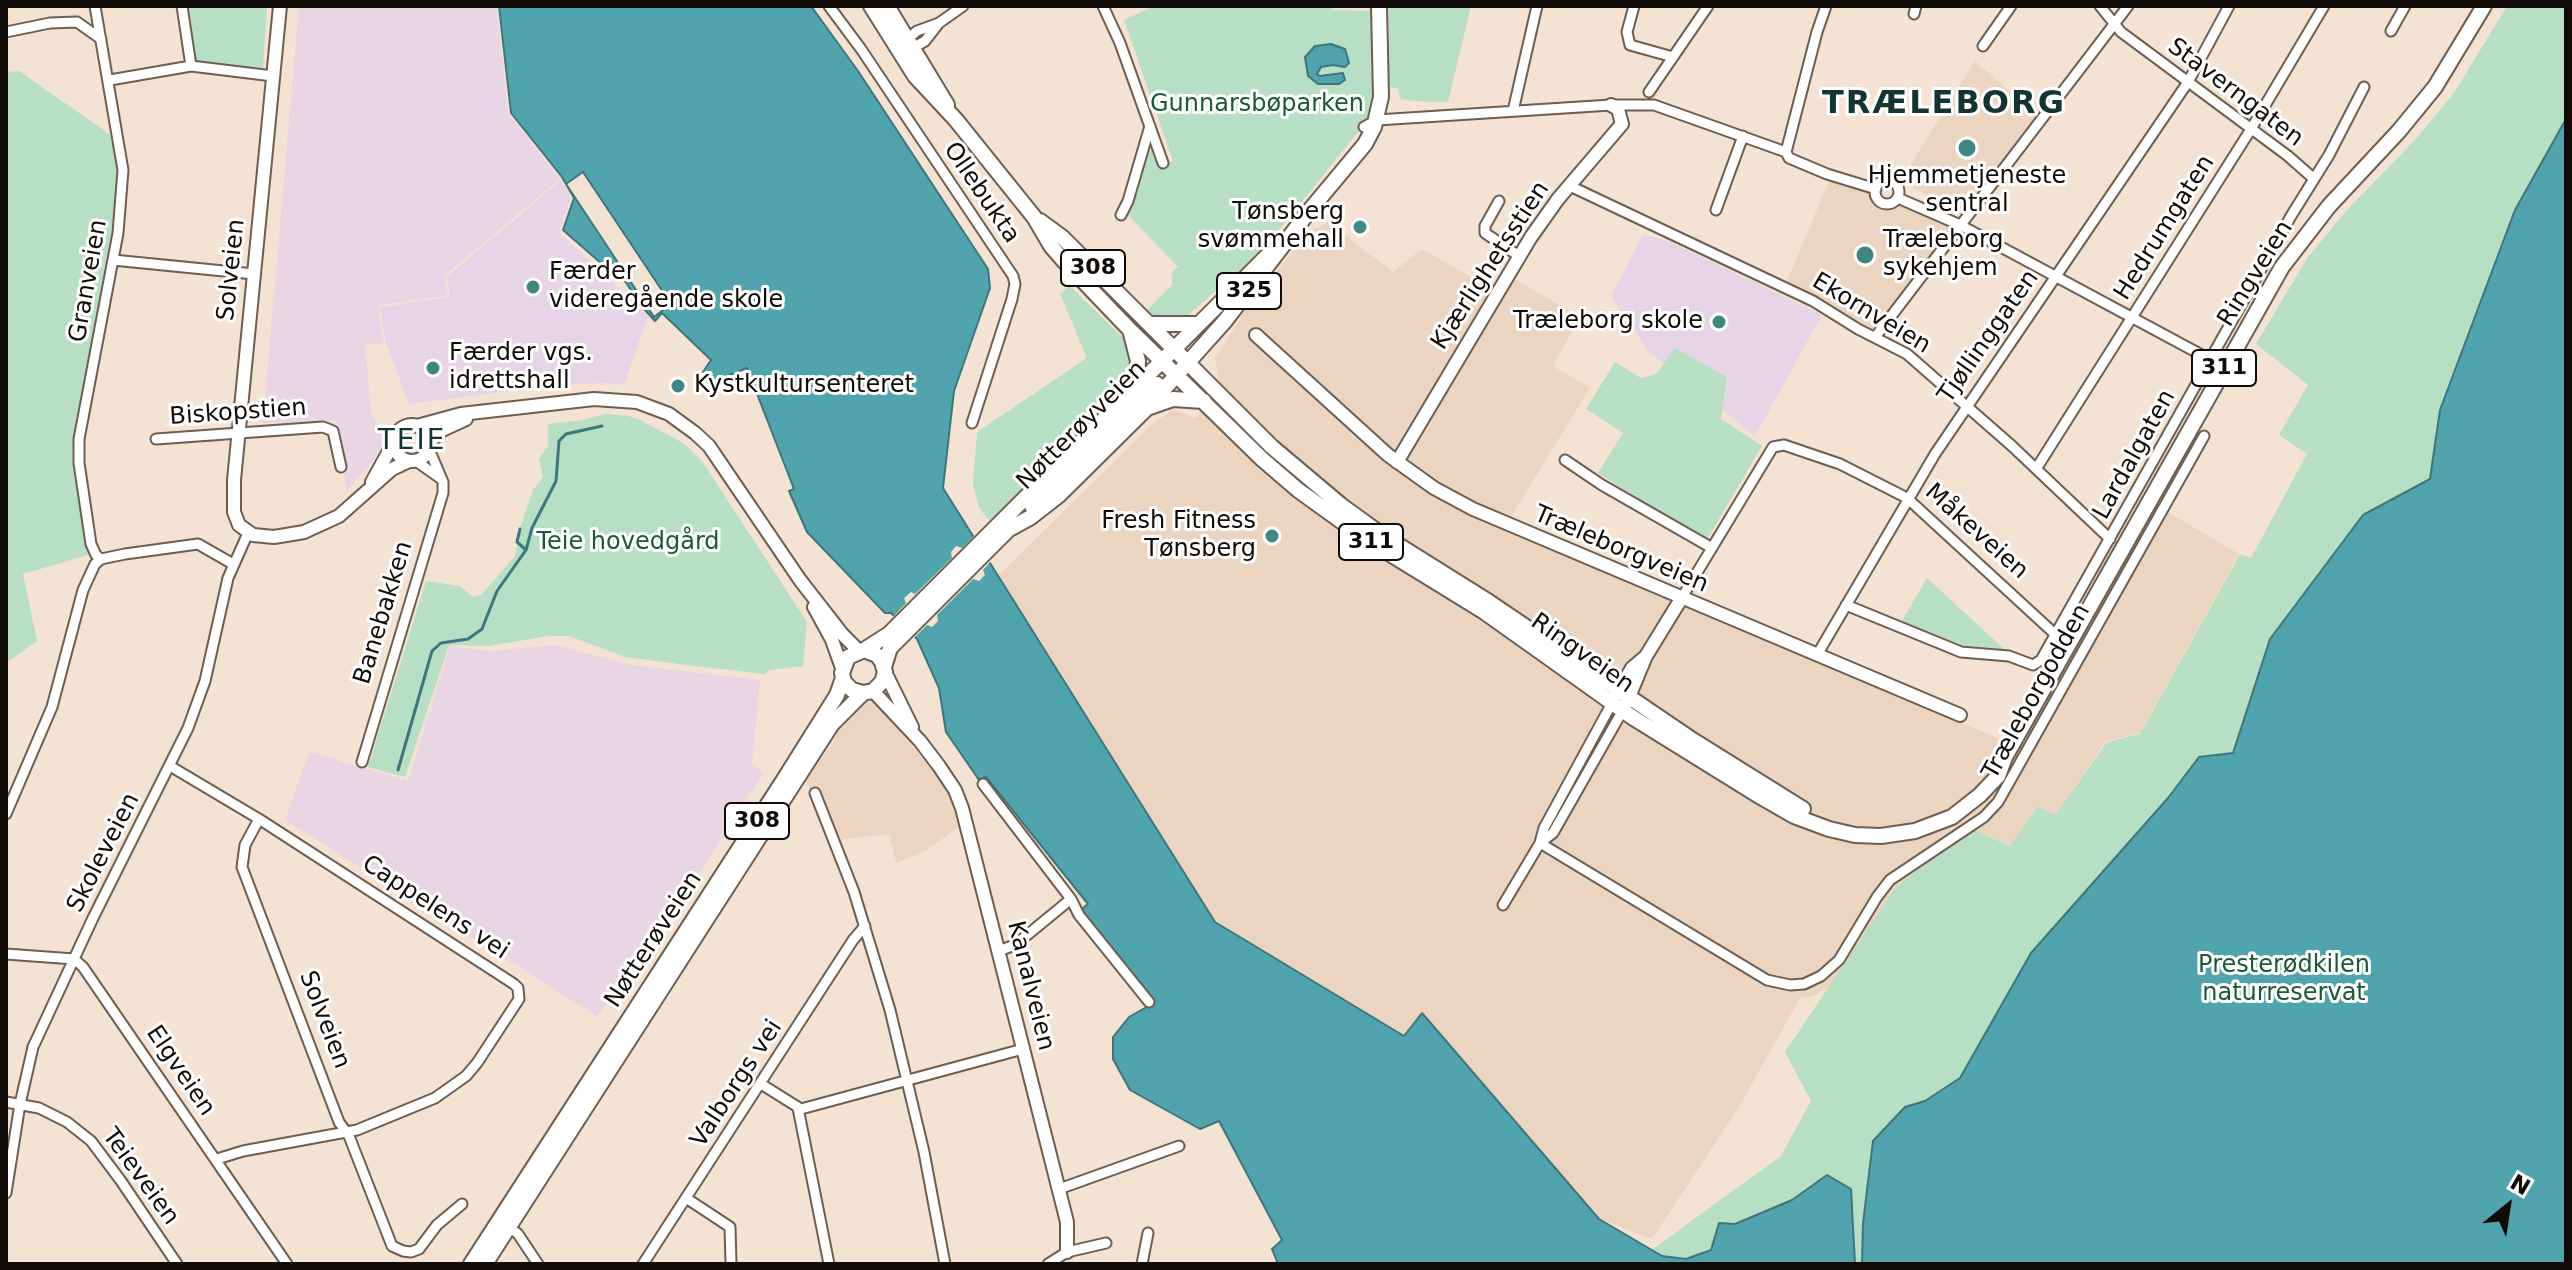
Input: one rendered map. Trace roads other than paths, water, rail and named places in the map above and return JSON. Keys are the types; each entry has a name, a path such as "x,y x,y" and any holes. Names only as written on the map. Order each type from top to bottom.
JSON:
{"main road":[{"name":"308","path":"871,6 897,51 923,86 956,120 1034,217 1057,253 1130,330 1176,362"},
{"name":"308","path":"887,6 956,120"},
{"name":"325","path":"1176,362 1266,271 1305,216 1365,144 1382,90 1379,6"},
{"name":"Ringveien","path":"1176,362 1204,401 1262,459 1327,512 1621,700 1779,807 1811,823 1855,835 1903,834 1952,817 1991,784 2282,267 2329,206 2435,87 2484,6"},
{"name":"325","path":"1176,362 1198,324 1305,216"},
{"name":"308","path":"1034,217 1063,238 1149,324 1176,362"},
{"name":"325","path":"1176,362 1214,310"},
{"path":"1149,324 1198,324"},
{"path":"1130,330 1138,361 1136,388"},
{"name":"Ringveien","path":"1176,362 1289,463 1373,529 1489,602 1621,700"},
{"name":"Nøtterøyveien","path":"995,536 1136,388 1176,362"},
{"name":"Nøtterøyveien","path":"995,536 1031,517 1058,496 1147,408 1176,362"},
{"name":"Nøtterøyveien","path":"1011,528 1176,362"},
{"path":"1147,408 1173,399 1204,401"},
{"name":"308","path":"868,692 882,682 893,638 995,536"},
{"name":"308","path":"842,673 848,657 893,638"},
{"path":"861,650 877,655 884,669"},
{"path":"842,673 852,690 868,692"},
{"name":"Nøtterøveien","path":"503,1225 837,695 842,673"},
{"name":"Nøtterøveien","path":"503,1225 832,724 868,692"},
{"name":"308","path":"471,1264 503,1225"},
{"name":"308","path":"485,1264 503,1225"}],"street":[{"name":"Granveien","path":"95,6 123,170 123,201 79,439 79,463 91,544 101,559"},
{"path":"182,6 191,66"},
{"name":"Solveien","path":"248,533 236,520 233,505 280,6"},
{"name":"Ollebukta","path":"829,6 1013,276 1012,299 972,423"},
{"path":"897,51 911,43 925,41 939,23 963,6"},
{"path":"1103,6 1120,43 1163,163"},
{"path":"1513,111 1537,6"},
{"path":"1634,6 1627,32 1630,45 1673,57"},
{"path":"1649,92 1708,6"},
{"path":"1826,6 1786,152 1789,158 1876,189"},
{"path":"1983,46 2011,6"},
{"name":"Staverngaten","path":"2100,6 2115,25 2313,178"},
{"path":"1876,336 2128,6"},
{"name":"Tjøllinggaten","path":"1817,655 1907,498 1965,406 2188,82 2229,6"},
{"name":"Hedrumgaten","path":"2036,469 2251,129 2324,6"},
{"path":"2391,31 2405,6"},
{"path":"6,32 50,23 77,22 101,39"},
{"path":"110,80 191,66 273,76"},
{"name":"Lardalgaten","path":"1846,605 1961,652 2009,656 2033,665 2041,660 2313,178 2329,155 2364,87"},
{"name":"Kjærlighetsstien","path":"1397,462 1519,256 1570,186 1622,124 1618,109 1611,105"},
{"path":"1370,123 1513,111 1654,105 1786,152"},
{"path":"1121,215 1150,126"},
{"path":"1716,210 1743,136"},
{"path":"1884,181 1895,182 1898,198 1894,202 1883,203 1878,199 1876,189 1884,181"},
{"name":"Ekornveien","path":"1570,186 1813,301 1907,354 2110,539"},
{"path":"1898,198 1960,225 2211,360"},
{"path":"1499,201 1485,226 1485,233 1519,256"},
{"path":"113,260 254,274"},
{"name":"Træleborgveien","path":"1256,335 1397,462 1434,488 1495,521 1960,715"},
{"path":"367,492 402,428 461,414 571,401 607,399 637,402 669,414 709,446 800,580 842,634 861,650"},
{"path":"248,533 274,537 304,532 339,516 392,469 423,457 440,431 480,413"},
{"name":"Banebakken","path":"362,762 443,487 426,431 417,426"},
{"name":"Biskopstien","path":"156,439 329,428 336,437 341,467"},
{"name":"Træleborgodden","path":"1540,843 1767,980 1790,985 1804,984 1821,976 1839,960 1890,880 1984,817 1998,802 2204,436"},
{"path":"393,444 398,455 440,478"},
{"name":"Måkeveien","path":"1621,700 1632,668 1646,656 1773,447 1784,445 1840,464 1907,498 2056,635"},
{"path":"1565,460 1602,485 1712,548"},
{"name":"Skoleveien","path":"6,1193 20,1104 33,1047 188,728 205,681 218,612 233,564 248,533"},
{"path":"6,814 52,707 88,577 101,559 198,544 233,564"},
{"path":"800,580 832,640 842,673"},
{"name":"Kanalveien","path":"884,669 920,741"},
{"name":"Kanalveien","path":"868,692 920,741 946,775 962,808 1059,1189 1069,1233 1066,1258"},
{"path":"1503,905 1540,843 1553,833 1621,700"},
{"path":"170,766 259,819"},
{"path":"983,784 1071,899 1079,915 1149,1002"},
{"path":"815,793 865,926 907,1081 945,1264"},
{"name":"Solveien","path":"259,819 245,845 242,867 338,1119 346,1131 388,1240 396,1249 411,1252 419,1249 437,1225 462,1204"},
{"name":"Cappelens vei","path":"217,1159 243,1151 357,1130 418,1106 450,1088 477,1063 517,1005 520,994 514,984 259,819"},
{"path":"998,951 1015,945 1071,899"},
{"name":"Valborgs vei","path":"643,1264 865,926"},
{"path":"6,954 74,959"},
{"name":"Elgveien","path":"74,959 88,973 287,1264"},
{"path":"761,1084 798,1108 1023,1049"},
{"name":"Teieveien","path":"6,1102 39,1108 67,1122 91,1141 177,1264"},
{"path":"798,1108 797,1117 829,1264"},
{"path":"1059,1189 1179,1146"},
{"path":"686,1198 730,1227 731,1264"},
{"path":"503,1225 518,1234 538,1264"},
{"path":"1142,1264 1148,1233"},
{"path":"1048,1264 1106,1243"}],"water":[{"path":"499,6 811,6 858,71 988,269 990,288 954,391 943,488 1215,922 1404,1036 1422,1013 1599,1219 1662,1256 1686,1259 1711,1250 1719,1223 1735,1224 1792,1200 1827,1175 1851,1189 1855,1264 1278,1264 1272,1249 1282,1240 1219,1121 1200,1129 1130,1090 1113,1059 1113,1037 1129,1017 1152,1004 1079,911 1088,904 986,777 979,780 946,732 939,688 917,639 891,613 885,613 807,532 789,491 794,489 747,368 725,377 727,381 720,386 703,372 711,360 662,313 655,321 633,297 616,268 610,271 563,230 574,198 566,184 562,177 511,113","holes":["583,172 671,304 654,317 566,184"]},
{"path":"1331,44 1345,49 1349,63 1345,67 1321,67 1317,74 1343,73 1345,80 1339,84 1318,84 1308,76 1305,57 1315,46"},
{"name":"Presterødkilen naturreservat","path":"2566,119 2566,1264 1862,1264 1863,1223 1873,1141 1905,1107 1925,1101 1960,1078 2031,953 2168,798 2199,757 2233,753 2270,639 2363,515 2430,479 2440,410 2515,210"}],"waterway":[{"path":"398,770 432,651 441,643 468,639 482,629 497,591 526,550 532,528 556,481 559,441 566,434 602,426"},
{"path":"520,529 517,542 525,549"}],"place":[{"name":"Hjemmetjeneste sentral","path":"1967,148"},
{"name":"Tønsberg svømmehall","path":"1360,227"},
{"name":"Træleborg sykehjem","path":"1865,255"},
{"name":"Færder videregående skole","path":"533,287"},
{"name":"Træleborg skole","path":"1719,322"},
{"name":"Færder vgs. idrettshall","path":"433,368"},
{"name":"Kystkultursenteret","path":"678,386"},
{"name":"Fresh Fitness Tønsberg","path":"1272,536"}],"district":[{"name":"TRÆLEBORG","path":"1944,105"},
{"name":"TEIE","path":"412,442"}],"park label":[{"name":"Gunnarsbøparken","path":"1257,105"},
{"name":"Teie hovedgård","path":"628,543"}]}
